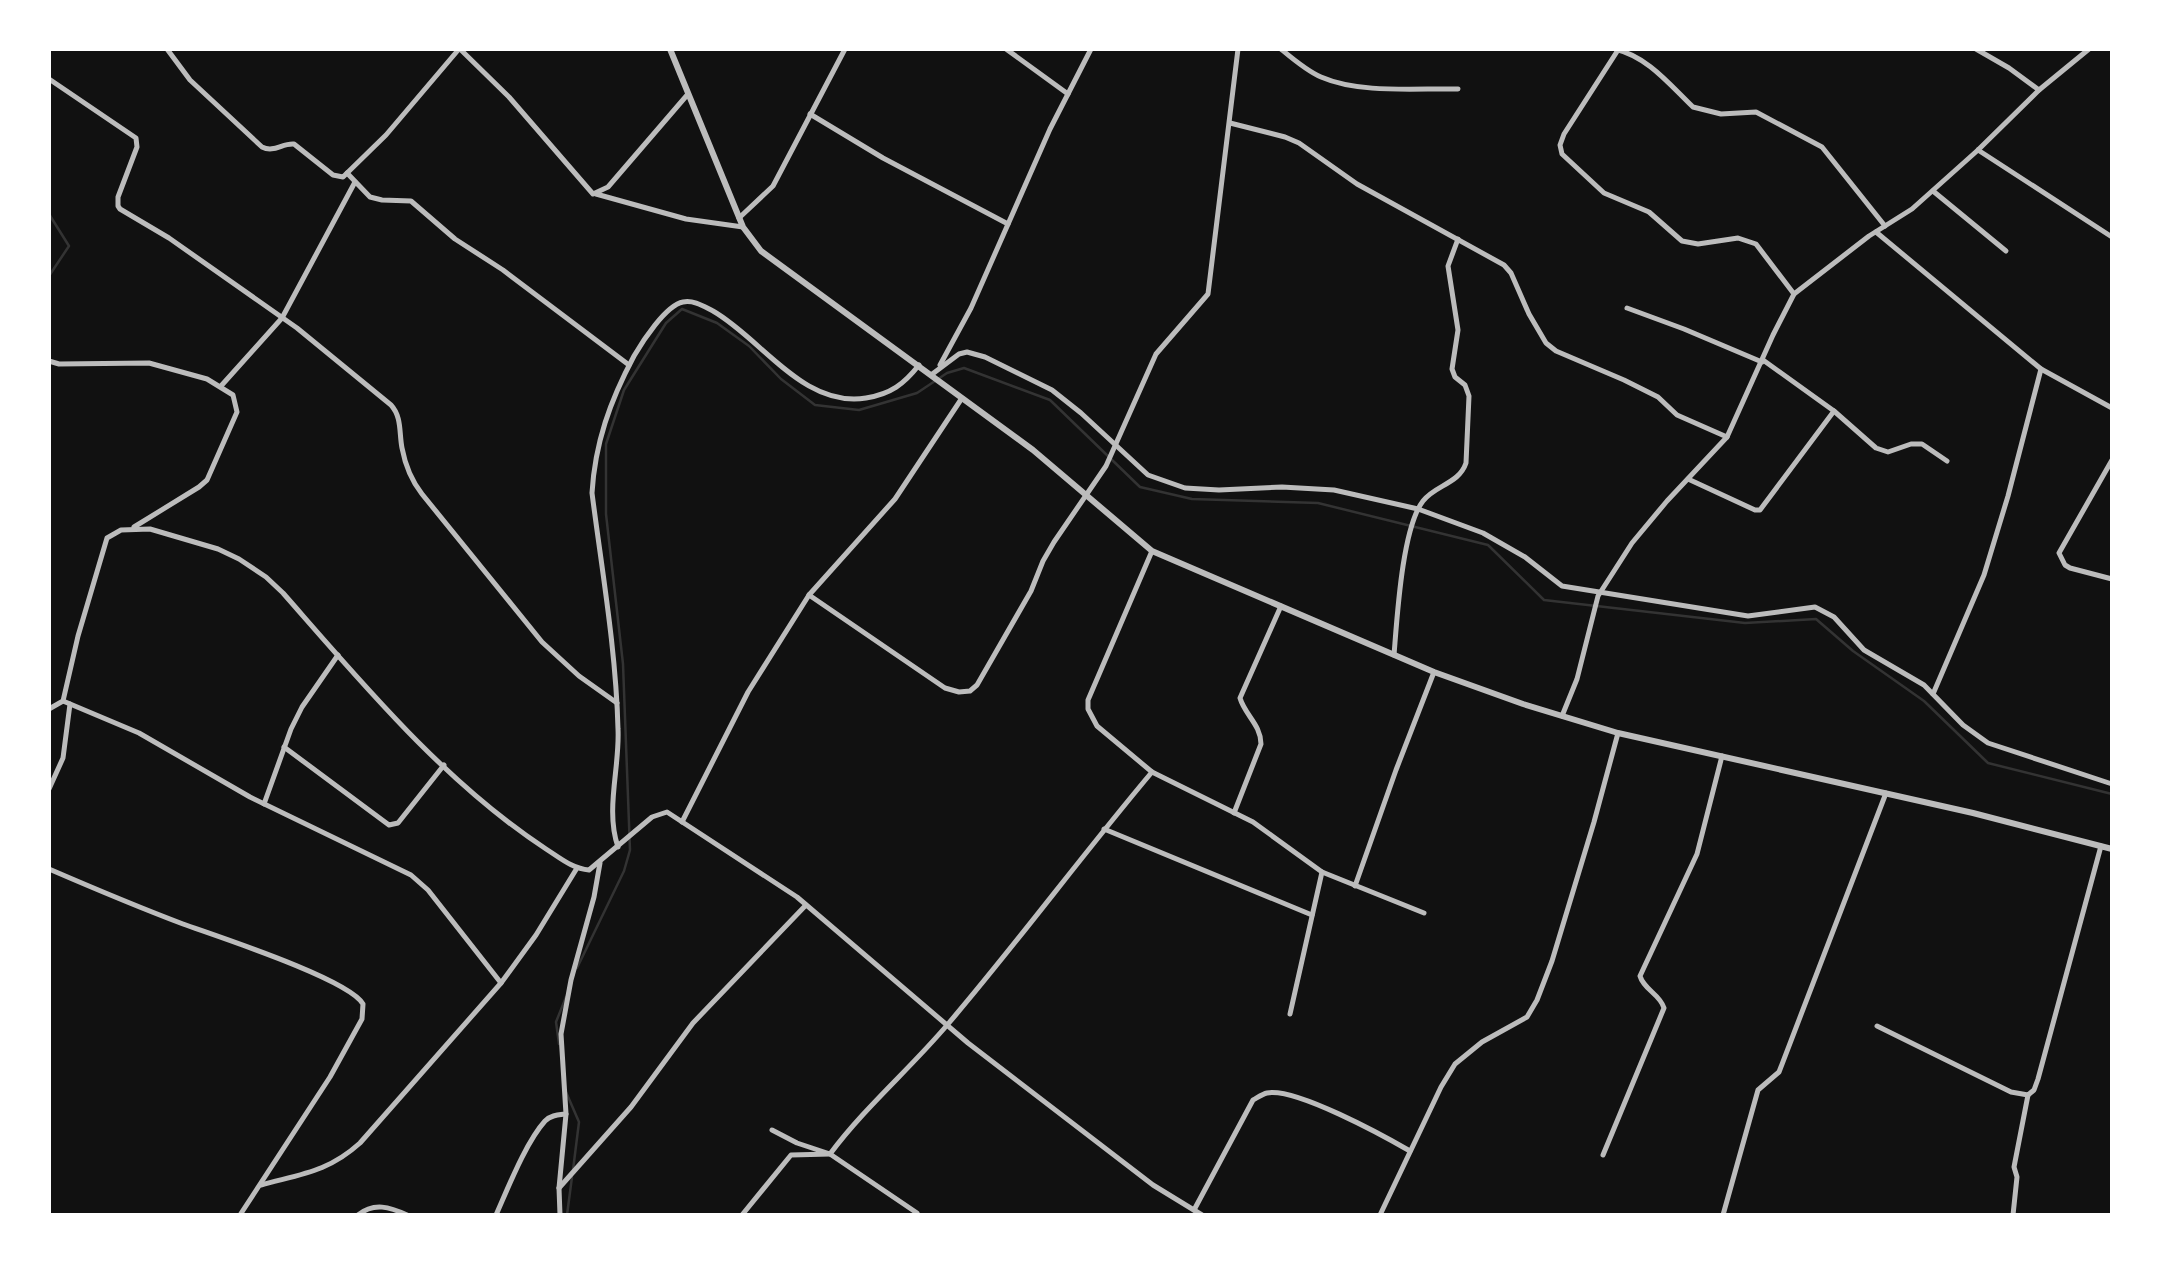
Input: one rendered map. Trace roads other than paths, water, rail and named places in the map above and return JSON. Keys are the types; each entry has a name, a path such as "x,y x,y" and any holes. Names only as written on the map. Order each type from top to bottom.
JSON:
{"street":[{"path":"167,49 190,80 262,147 273,150 294,144 336,177 347,173 386,135 460,49 509,97 590,191 686,219 743,228"},
{"path":"670,49 743,228 768,257 1033,450 1152,551 1434,672 1522,704 1618,733 1886,793 2112,849"},
{"path":"739,218 773,186 845,49"},
{"path":"1006,49 1068,94"},
{"path":"932,375 971,308 1091,49"},
{"path":"810,595 945,688 959,692 970,691 977,685 1015,620 1054,542 1107,466 1156,354 1208,294 1238,49"},
{"path":"1281,49 1314,73 1332,80 1382,88 1458,89"},
{"path":"1794,294 1756,244 1738,238 1698,244 1682,241 1649,212 1604,193 1562,154 1560,145 1564,134 1616,49 1646,62 1699,110 1721,114 1756,112 1822,147 1885,226"},
{"path":"1976,49 2039,90"},
{"path":"1562,716 1577,679 1600,593 1632,543 1727,437 1794,294 1876,232 1912,209 2039,90 2089,49"},
{"path":"49,79 136,138 137,146 118,197 120,209 169,238 282,318 395,409 402,448 413,483 542,642 579,676 617,703"},
{"path":"596,194 608,187 688,94"},
{"path":"810,114 883,158 1008,224"},
{"path":"1230,124 1285,137 1298,143 1357,184 1504,265 1511,273 1529,314 1546,343 1556,351 1658,397 1678,415 1727,437"},
{"path":"1978,150 2112,237"},
{"path":"347,173 365,192 376,199 411,201 455,239 503,270 629,365"},
{"path":"221,386 282,318 355,182"},
{"path":"1933,191 2006,251"},
{"path":"1876,232 2041,369 2112,408"},
{"path":"1394,655 1410,532 1426,498 1455,479 1464,471 1466,463 1469,396 1465,385 1455,377 1452,369 1458,330 1448,266 1458,239"},
{"path":"620,845 615,839 613,807 619,732 617,703 592,493 602,425 642,341 673,306 685,302 699,304 726,319 797,378 828,395 854,400 873,397 900,386 919,365"},
{"path":"1627,308 1763,361 1834,411 1882,452 1922,443 1947,460"},
{"path":"939,367 967,352 985,357 1052,390 1081,412 1115,448 1149,475 1185,488 1282,487 1334,490 1418,511 1483,533 1525,557 1562,586 1748,616 1815,607 1834,617 1864,650 1912,678 1933,694 1963,725 1989,743 2112,785"},
{"path":"49,361 59,364 149,363 207,379 233,395 237,412 207,480 131,529"},
{"path":"1933,694 1984,575 2041,369"},
{"path":"682,822 748,692 810,595 895,499 962,398"},
{"path":"1688,479 1752,509 1760,510 1834,411"},
{"path":"2112,460 2059,553 2065,565 2070,568 2112,579"},
{"path":"49,709 62,701 105,542 116,532 131,529 155,530 218,549 266,577 403,727 520,831 577,868 589,870 652,817 666,811 806,905 947,1025 1153,1185 1202,1215"},
{"path":"1152,551 1088,701 1088,709 1097,726 1152,772 1253,822 1321,872 1424,913"},
{"path":"1234,813 1261,744 1261,734 1240,698 1282,606"},
{"path":"264,804 284,747 302,707 338,655"},
{"path":"1355,886 1392,778 1434,672"},
{"path":"62,701 139,733 264,804 411,875 428,890 501,983"},
{"path":"49,789 63,758 70,704"},
{"path":"1380,1215 1440,1087 1455,1064 1482,1042 1527,1017 1538,1000 1594,822 1618,733"},
{"path":"284,747 389,825 398,823 444,765"},
{"path":"1603,1155 1664,1008 1661,999 1642,982 1640,976 1697,854 1722,756"},
{"path":"742,1215 791,1155 831,1154 868,1109 947,1025 1152,772"},
{"path":"1723,1215 1758,1090 1779,1072 1886,793"},
{"path":"1104,829 1312,915"},
{"path":"2013,1215 2017,1177 2014,1167 2028,1095 2034,1090 2038,1079 2101,846"},
{"path":"560,1215 559,1188 566,1114 561,1034 571,979 594,897 600,863"},
{"path":"261,1185 327,1167 360,1143 501,983 554,908 577,868"},
{"path":"49,869 279,959 354,993 363,1004 362,1019 330,1077 240,1215"},
{"path":"1290,1014 1321,872"},
{"path":"559,1188 631,1107 693,1023 806,905"},
{"path":"1877,1026 2011,1092 2028,1095"},
{"path":"1194,1210 1253,1100 1268,1092 1291,1095 1368,1127 1410,1152"},
{"path":"496,1215 524,1156 545,1121 566,1114"},
{"path":"772,1130 797,1143 831,1154 917,1213"},
{"path":"358,1215 373,1206 407,1215"}],"waterway":[{"path":"49,214 69,246 49,276"},
{"path":"577,968 624,871 630,850 623,664 606,514 606,444 624,390 666,323 682,309 717,323 749,346 781,379 815,405 859,410 917,393 947,373 964,368 1050,400 1140,487 1192,499 1318,503 1488,545 1544,600 1745,623 1816,619 1853,651 1924,701 1988,763 2112,794"},
{"path":"559,1044 556,1022 566,997"},
{"path":"566,1092 579,1122 573,1170"},
{"path":"567,1215 572,1177"}]}
